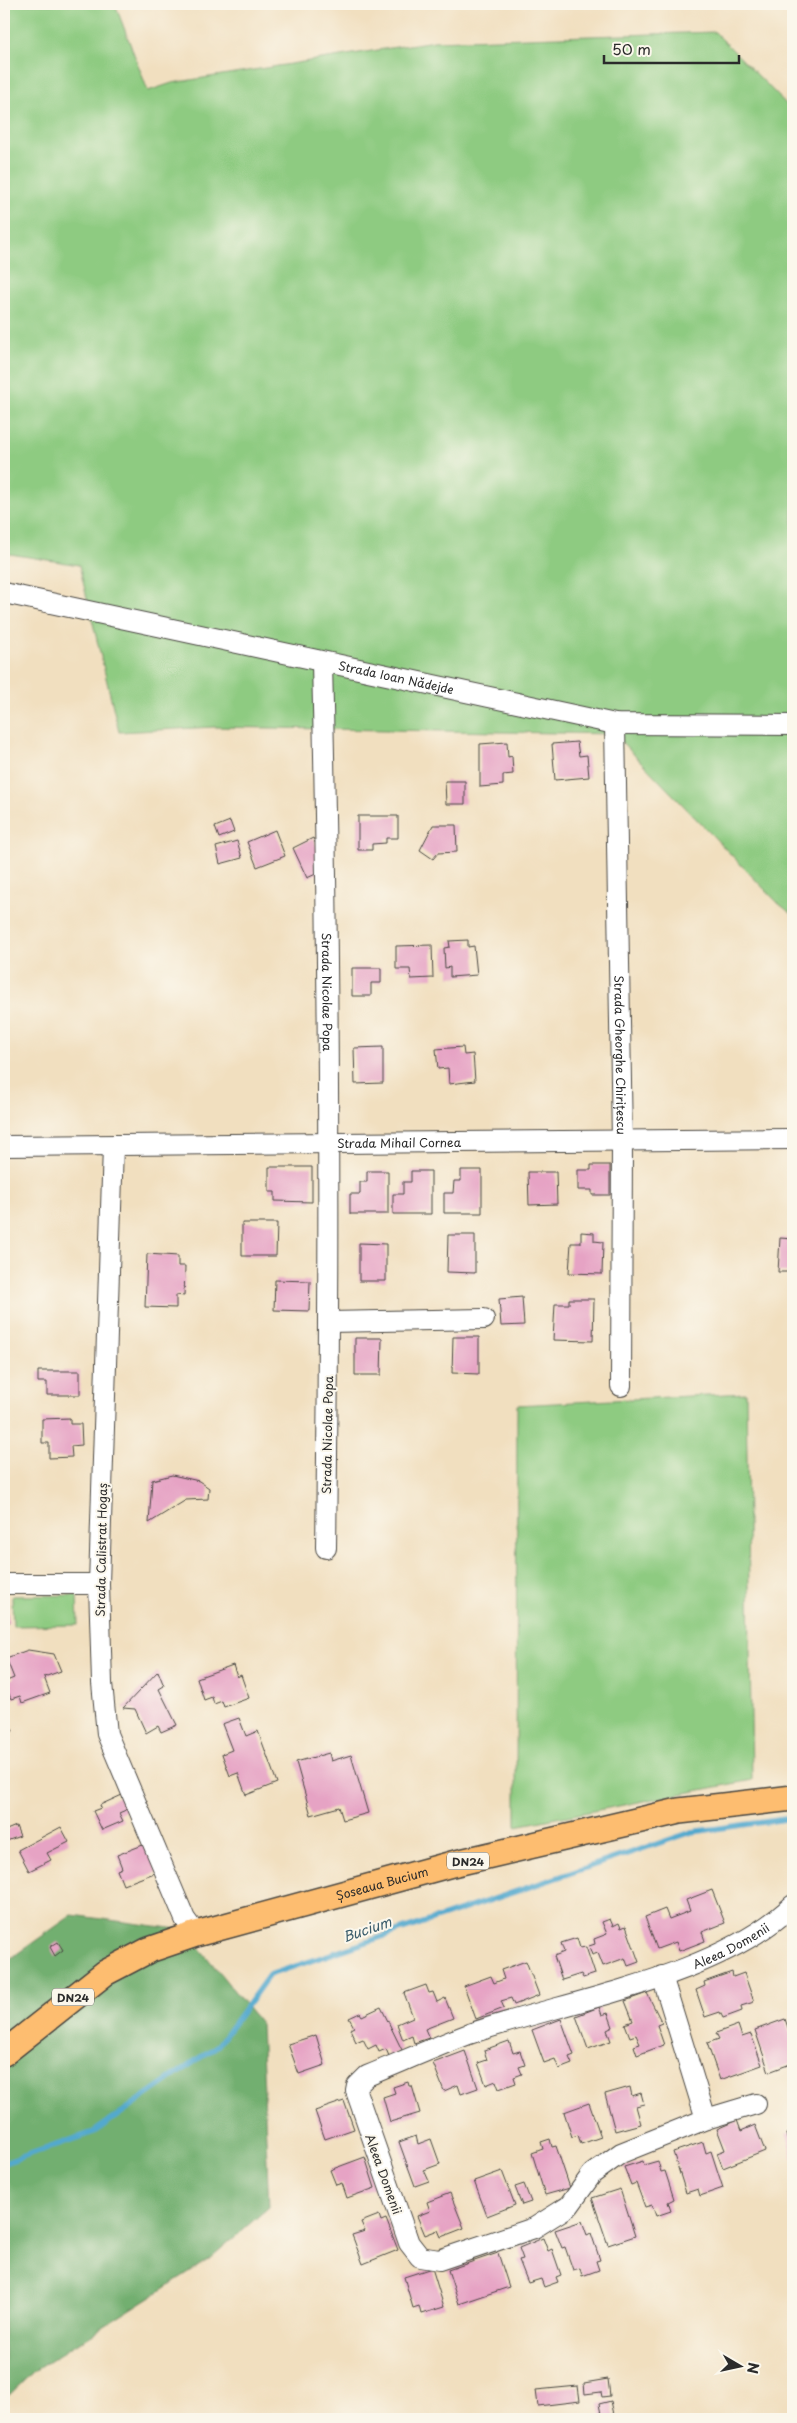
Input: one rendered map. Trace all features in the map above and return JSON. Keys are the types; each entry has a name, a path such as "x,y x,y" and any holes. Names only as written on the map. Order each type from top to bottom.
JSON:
{"main road":[{"name":"Șoseaua Bucium","path":"4,2053 105,1973 149,1950 196,1934 452,1864 679,1811 793,1798"}],"street":[{"name":"Strada Ioan Nădejde","path":"4,593 615,724 793,726"},
{"name":"Strada Nicolae Popa","path":"322,662 328,930 330,1143 326,1548"},
{"name":"Strada Gheorghe Chirițescu","path":"615,724 622,1141 621,1386"},
{"name":"Strada Mihail Cornea","path":"4,1146 793,1139"},
{"name":"Strada Calistrat Hogaș","path":"113,1146 99,1584 102,1683 107,1734 185,1919 196,1934"},
{"path":"329,1322 484,1319"},
{"path":"4,1584 99,1584"},
{"name":"Aleea Domenii","path":"756,2104 706,2119 621,2153 592,2174 569,2206 540,2225 438,2260 429,2260 420,2257 409,2243 357,2097 356,2086 368,2076 469,2034 662,1976 734,1947 793,1905"},
{"path":"662,1976 706,2119"}],"green space":[{"path":"4,4 115,4 148,91 172,83 434,41 715,32 793,111 793,915 778,903 614,734 214,727 119,732 79,565 4,553"},
{"path":"746,1393 752,1780 516,1826 517,1405"},
{"path":"77,1595 78,1625 13,1626 12,1596"},
{"path":"72,1915 185,1930 261,2024 269,2207 208,2260 34,2371 4,2400 4,1963"}],"building":[{"path":"507,742 508,757 512,756 513,774 503,775 503,785 480,787 480,744"},
{"path":"577,742 579,756 587,755 589,777 555,780 552,744"},
{"path":"445,781 465,781 465,804 446,804"},
{"path":"358,816 398,816 398,838 386,838 386,843 372,844 372,850 358,850"},
{"path":"230,821 234,832 219,838 215,827"},
{"path":"433,825 456,825 457,852 438,853 433,859 420,850"},
{"path":"275,830 285,856 257,867 247,842"},
{"path":"313,838 327,869 307,878 293,848"},
{"path":"237,841 242,858 220,864 216,847"},
{"path":"468,940 468,947 474,946 477,975 450,977 450,967 445,968 444,948 450,947 449,941"},
{"path":"432,945 433,978 411,979 410,969 396,969 396,946"},
{"path":"352,968 381,968 381,983 371,983 371,996 352,996"},
{"path":"383,1047 383,1083 355,1084 354,1048"},
{"path":"463,1047 464,1055 473,1054 475,1081 449,1084 448,1068 438,1069 436,1049"},
{"path":"591,1165 610,1165 610,1195 592,1195 592,1190 578,1190 578,1170 591,1170"},
{"path":"269,1167 312,1167 312,1202 275,1201 275,1192 269,1192"},
{"path":"461,1170 482,1170 482,1213 444,1213 444,1193 453,1193 454,1181 461,1181"},
{"path":"367,1171 388,1171 388,1214 350,1214 350,1194 360,1194 360,1182 367,1182"},
{"path":"411,1171 431,1171 431,1214 393,1214 393,1194 403,1194 403,1182 411,1182"},
{"path":"528,1172 556,1172 557,1204 529,1205"},
{"path":"242,1223 277,1223 276,1256 242,1256"},
{"path":"581,1232 594,1233 594,1241 603,1242 602,1274 569,1273 571,1243 581,1243"},
{"path":"448,1235 475,1235 475,1273 447,1272"},
{"path":"780,1238 793,1239 793,1272 778,1272"},
{"path":"359,1243 386,1244 386,1281 359,1281"},
{"path":"147,1254 178,1256 178,1266 185,1266 184,1296 176,1295 176,1308 145,1307"},
{"path":"275,1280 310,1281 309,1311 274,1310"},
{"path":"522,1297 524,1325 501,1326 499,1299"},
{"path":"569,1299 594,1299 593,1341 553,1340 555,1304 569,1304"},
{"path":"453,1337 479,1337 479,1374 452,1373"},
{"path":"355,1338 382,1338 381,1375 355,1375"},
{"path":"38,1371 80,1371 80,1395 47,1395 47,1382 38,1382"},
{"path":"70,1418 70,1424 81,1424 82,1445 71,1446 72,1457 49,1458 49,1443 42,1443 42,1419"},
{"path":"172,1475 199,1481 209,1488 208,1499 186,1500 149,1523 152,1480"},
{"path":"4,1604 7,1604 9,1623 4,1623"},
{"path":"28,1650 54,1654 61,1671 44,1677 50,1693 22,1703 20,1696 11,1699 4,1682 14,1678 6,1658"},
{"path":"233,1665 237,1677 241,1675 249,1698 224,1707 222,1701 214,1704 212,1697 204,1700 197,1678"},
{"path":"158,1671 164,1686 159,1689 177,1725 161,1732 158,1726 146,1733 135,1709 123,1708"},
{"path":"4,1713 13,1731 4,1736"},
{"path":"239,1718 246,1736 258,1731 277,1783 246,1795 238,1773 230,1776 222,1754 232,1750 222,1724"},
{"path":"329,1753 331,1761 351,1755 368,1813 343,1820 339,1807 311,1815 296,1762"},
{"path":"122,1795 128,1809 119,1813 123,1821 102,1830 93,1811 101,1808 100,1805"},
{"path":"16,1826 20,1836 4,1842 4,1831"},
{"path":"61,1827 69,1842 47,1853 51,1860 29,1871 18,1850"},
{"path":"148,1843 157,1872 123,1885 117,1870 122,1868 117,1855"},
{"path":"712,1890 725,1923 702,1932 705,1941 679,1951 676,1942 657,1949 645,1917 665,1909 669,1919 690,1911 686,1900"},
{"path":"610,1919 613,1926 619,1923 621,1928 626,1926 639,1962 628,1966 625,1958 603,1966 598,1953 592,1955 589,1946 595,1944 594,1939 607,1934 602,1922"},
{"path":"577,1938 580,1948 586,1947 595,1974 583,1978 581,1974 562,1980 554,1956 564,1952 561,1943"},
{"path":"58,1942 63,1950 55,1956 50,1947"},
{"path":"526,1961 539,1995 514,2005 511,1998 501,2001 504,2008 476,2019 464,1986 491,1976 494,1983 504,1979 501,1970"},
{"path":"732,1972 733,1977 744,1973 754,2002 741,2006 742,2011 723,2018 720,2012 705,2017 696,1990 705,1986 704,1982"},
{"path":"426,1985 429,1993 433,1992 437,2002 445,1998 453,2018 425,2029 429,2038 414,2043 412,2036 403,2040 397,2024 413,2017 404,1993"},
{"path":"647,1993 662,2023 657,2025 664,2045 637,2055 634,2046 640,2044 636,2035 630,2037 625,2024 633,2021 625,2001"},
{"path":"381,2007 402,2050 389,2056 386,2049 379,2052 376,2045 368,2049 363,2039 356,2042 350,2029 354,2027 349,2018 360,2013 362,2016"},
{"path":"599,2007 602,2015 608,2013 613,2027 607,2030 611,2041 588,2049 576,2016"},
{"path":"561,2019 574,2055 569,2057 572,2064 559,2069 555,2059 544,2063 532,2030"},
{"path":"785,2019 790,2033 793,2032 793,2063 769,2072 755,2030"},
{"path":"738,2025 742,2037 751,2034 762,2065 720,2080 707,2043 719,2039 716,2033"},
{"path":"316,2035 325,2065 299,2074 288,2044"},
{"path":"509,2041 513,2053 520,2051 525,2065 519,2067 522,2074 514,2077 516,2083 499,2089 496,2081 486,2085 478,2063 487,2060 484,2050"},
{"path":"465,2051 478,2088 461,2094 458,2085 444,2091 433,2063"},
{"path":"408,2082 409,2086 412,2086 420,2113 390,2122 383,2097 395,2093 393,2087"},
{"path":"630,2087 632,2096 641,2093 644,2104 636,2106 641,2124 615,2131 605,2094"},
{"path":"344,2101 354,2129 325,2139 315,2111"},
{"path":"589,2103 601,2137 581,2144 578,2135 572,2137 564,2112"},
{"path":"737,2120 741,2131 755,2125 765,2151 723,2168 717,2153 725,2150 717,2129"},
{"path":"793,2132 793,2161 786,2134"},
{"path":"416,2136 418,2144 431,2139 440,2164 424,2170 429,2181 415,2186 399,2142"},
{"path":"550,2139 552,2147 556,2146 570,2188 545,2195 532,2153 543,2149 541,2142"},
{"path":"703,2142 706,2153 711,2151 723,2188 700,2196 698,2189 686,2193 673,2152"},
{"path":"365,2157 375,2188 347,2198 342,2183 336,2185 330,2170"},
{"path":"643,2161 644,2165 658,2161 661,2172 665,2171 674,2199 668,2202 671,2211 656,2216 652,2205 645,2207 636,2183 631,2185 624,2167"},
{"path":"502,2171 515,2205 487,2216 474,2181"},
{"path":"524,2184 531,2202 522,2205 515,2187"},
{"path":"620,2189 635,2236 608,2245 592,2198"},
{"path":"450,2193 464,2228 441,2237 438,2230 425,2235 417,2216 430,2211 427,2202"},
{"path":"379,2215 381,2221 386,2219 398,2250 363,2264 352,2235 365,2231 361,2222"},
{"path":"582,2221 587,2235 591,2233 600,2260 596,2261 599,2270 582,2276 580,2268 573,2270 565,2247 562,2248 555,2230"},
{"path":"543,2238 548,2251 552,2249 561,2275 556,2277 558,2282 544,2287 541,2279 528,2283 519,2260 523,2259 519,2248"},
{"path":"498,2253 509,2287 459,2304 448,2270"},
{"path":"432,2268 444,2307 421,2314 419,2306 413,2308 404,2277"},
{"path":"608,2379 610,2396 602,2397 601,2392 585,2394 584,2383"},
{"path":"578,2386 580,2401 538,2406 536,2390"},
{"path":"611,2401 615,2419 602,2419 599,2404"}],"waterway":[{"name":"Bucium","path":"4,2163 94,2132 218,2045 269,1975 692,1832 793,1818"}]}
